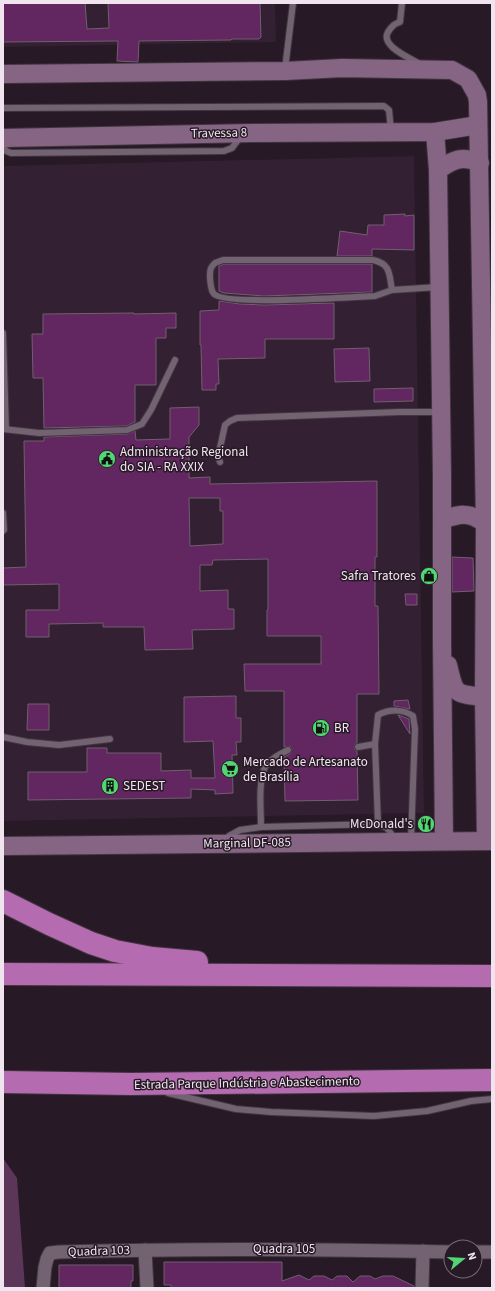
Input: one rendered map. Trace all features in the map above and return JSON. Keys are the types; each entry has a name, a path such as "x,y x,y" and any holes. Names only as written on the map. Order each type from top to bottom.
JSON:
{"highway":[{"path":"3,901 91,943 115,951 152,958 358,976"},
{"path":"3,974 492,976"},
{"name":"Estrada Parque Indústria e Abastecimento","path":"3,1082 131,1084 492,1080"}],"main road":[{"path":"3,74 285,71 342,68 452,70 468,79 477,95 480,163 488,661 489,841"},
{"name":"Travessa 8","path":"3,138 244,133 435,132 478,125"},
{"path":"435,132 438,170 444,841"},
{"path":"438,170 452,161 460,159 467,158 480,163"},
{"path":"442,520 454,516 469,515 477,518 485,524"},
{"path":"442,643 453,686 457,692 467,695 488,689"},
{"name":"Marginal DF-085","path":"3,846 489,841"}],"street":[{"name":"Quadra 105","path":"145,1250 294,1249 443,1252"},
{"name":"Quadra 103","path":"43,1288 44,1267 46,1259 50,1253 145,1250 147,1288"},
{"path":"422,1288 423,1251"}],"lane":[{"path":"285,71 293,3"},
{"path":"402,3 400,22 394,24 389,30 386,35 387,41 394,48 428,69"},
{"path":"3,108 384,106 389,110 392,133"},
{"path":"3,146 6,151 12,153 224,151 232,148 244,133"},
{"path":"392,290 388,270 382,262 373,260 223,260 215,262 211,268 211,288 214,294 222,298 250,300 375,296 392,290 439,287"},
{"path":"3,333 5,429 39,433 127,430 142,424 151,410 175,360"},
{"path":"220,462 218,457 225,425 237,418 400,412 441,412"},
{"path":"3,513 3,531"},
{"path":"378,824 375,744 378,715 385,711 407,711 413,716 415,730 404,841"},
{"path":"3,736 27,742 59,745 110,739"},
{"path":"358,747 375,744"},
{"path":"261,827 261,781 265,767 278,755 288,750"},
{"path":"222,843 229,836 240,830 261,827 378,824 387,828 404,841"},
{"path":"131,1084 236,1109 271,1112 374,1116 427,1110 471,1101 492,1099"}],"shaded area":[{"path":"3,3 275,3 276,42 3,47"},
{"path":"414,156 424,813 3,821 3,166"},
{"path":"3,1158 17,1178 25,1288 3,1288"}],"building":[{"path":"3,3 85,3 87,29 109,28 108,3 260,3 261,37 259,39 231,40 139,41 138,62 117,61 118,41 3,42"},
{"path":"405,214 405,216 414,215 414,250 372,249 372,256 337,256 340,231 367,235 368,225 384,225 384,215"},
{"path":"224,264 372,264 372,292 264,296 224,293 219,291 219,266"},
{"path":"219,301 264,305 334,303 334,339 265,339 265,358 218,359 219,384 216,384 216,390 202,390 200,311 219,310"},
{"path":"176,313 176,328 166,328 166,338 156,338 156,385 135,385 135,422 126,426 44,428 43,378 33,378 32,334 43,334 43,314"},
{"path":"369,348 370,381 335,382 334,349"},
{"path":"413,388 413,401 374,402 374,389"},
{"path":"199,407 199,425 189,437 189,478 210,477 210,484 377,481 377,557 375,557 375,606 378,606 379,694 357,694 357,743 354,747 357,751 358,800 285,801 284,757 290,754 292,750 290,746 284,747 284,691 245,691 244,664 321,664 321,636 267,636 268,559 213,560 212,565 200,565 200,591 228,590 228,609 234,609 234,629 192,630 193,649 145,650 144,627 103,627 103,623 49,624 49,637 26,637 26,610 59,610 59,584 3,585 3,568 26,567 24,441 44,441 44,437 127,434 135,431 136,440 170,439 170,408","holes":["189,498 220,498 220,511 223,511 223,544 190,546"]},
{"path":"452,557 473,558 474,591 452,592"},
{"path":"405,594 417,594 417,605 406,605"},
{"path":"236,696 236,718 241,718 241,742 236,742 237,755 232,755 233,793 215,794 215,790 191,789 191,798 28,800 28,772 87,772 87,748 107,748 107,753 161,753 161,771 191,770 191,778 215,778 213,741 184,742 184,697"},
{"path":"408,700 410,709 394,706 394,701"},
{"path":"28,704 49,704 49,730 27,730"},
{"path":"398,715 409,719 410,734"},
{"path":"164,1262 282,1262 282,1281 299,1275 309,1280 314,1276 324,1276 332,1280 337,1276 347,1276 353,1282 360,1276 370,1276 375,1279 383,1276 393,1276 414,1286 414,1288 171,1288 171,1285 164,1285"},
{"path":"59,1265 133,1265 133,1281 131,1281 131,1288 59,1288"}],"place":[{"name":"Administração Regional do SIA - RA XXIX","path":"107,459"},
{"name":"Safra Tratores","path":"429,576"},
{"name":"BR","path":"321,728"},
{"name":"Mercado de Artesanato de Brasília","path":"230,769"},
{"name":"SEDEST","path":"110,786"},
{"name":"McDonald's","path":"426,824"}]}
